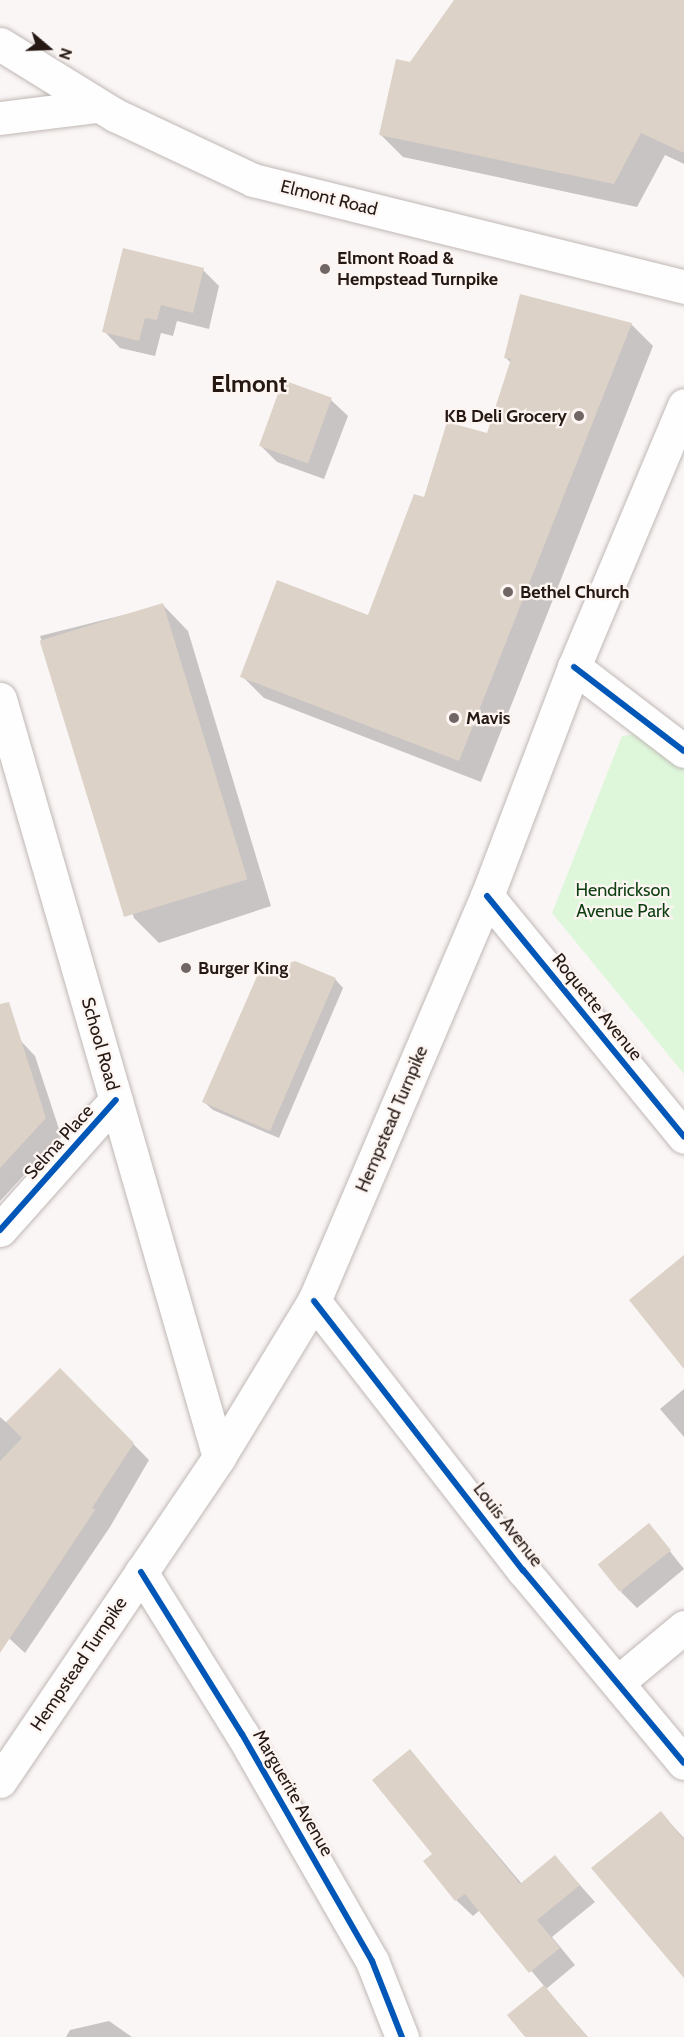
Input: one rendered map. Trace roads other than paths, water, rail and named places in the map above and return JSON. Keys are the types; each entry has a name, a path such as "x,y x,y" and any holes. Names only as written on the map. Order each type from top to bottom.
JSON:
{"main road":[{"name":"Elmont Road","path":"0,44 98,106 253,180 684,287"},
{"path":"0,118 98,106"},
{"name":"Hempstead Turnpike","path":"0,1781 219,1457 314,1301 487,896 574,668 684,405"},
{"path":"574,668 684,751"},
{"name":"School Road","path":"0,699 219,1457"},
{"name":"Roquette Avenue","path":"487,896 684,1137"},
{"name":"Selma Place","path":"0,1230 116,1100"},
{"name":"Louis Avenue","path":"314,1301 523,1570 684,1763"},
{"name":"Marguerite Avenue","path":"141,1572 242,1734 372,1961 402,2037"},
{"path":"618,1682 684,1627"}],"place":[{"name":"Elmont Road & Hempstead Turnpike","path":"325,269"},
{"name":"KB Deli Grocery","path":"579,416"},
{"name":"Bethel Church","path":"508,592"},
{"name":"Mavis","path":"454,718"},
{"name":"Burger King","path":"186,968"}],"district":[{"name":"Elmont","path":"249,384"}],"park label":[{"name":"Hendrickson Avenue Park","path":"623,901"}]}
